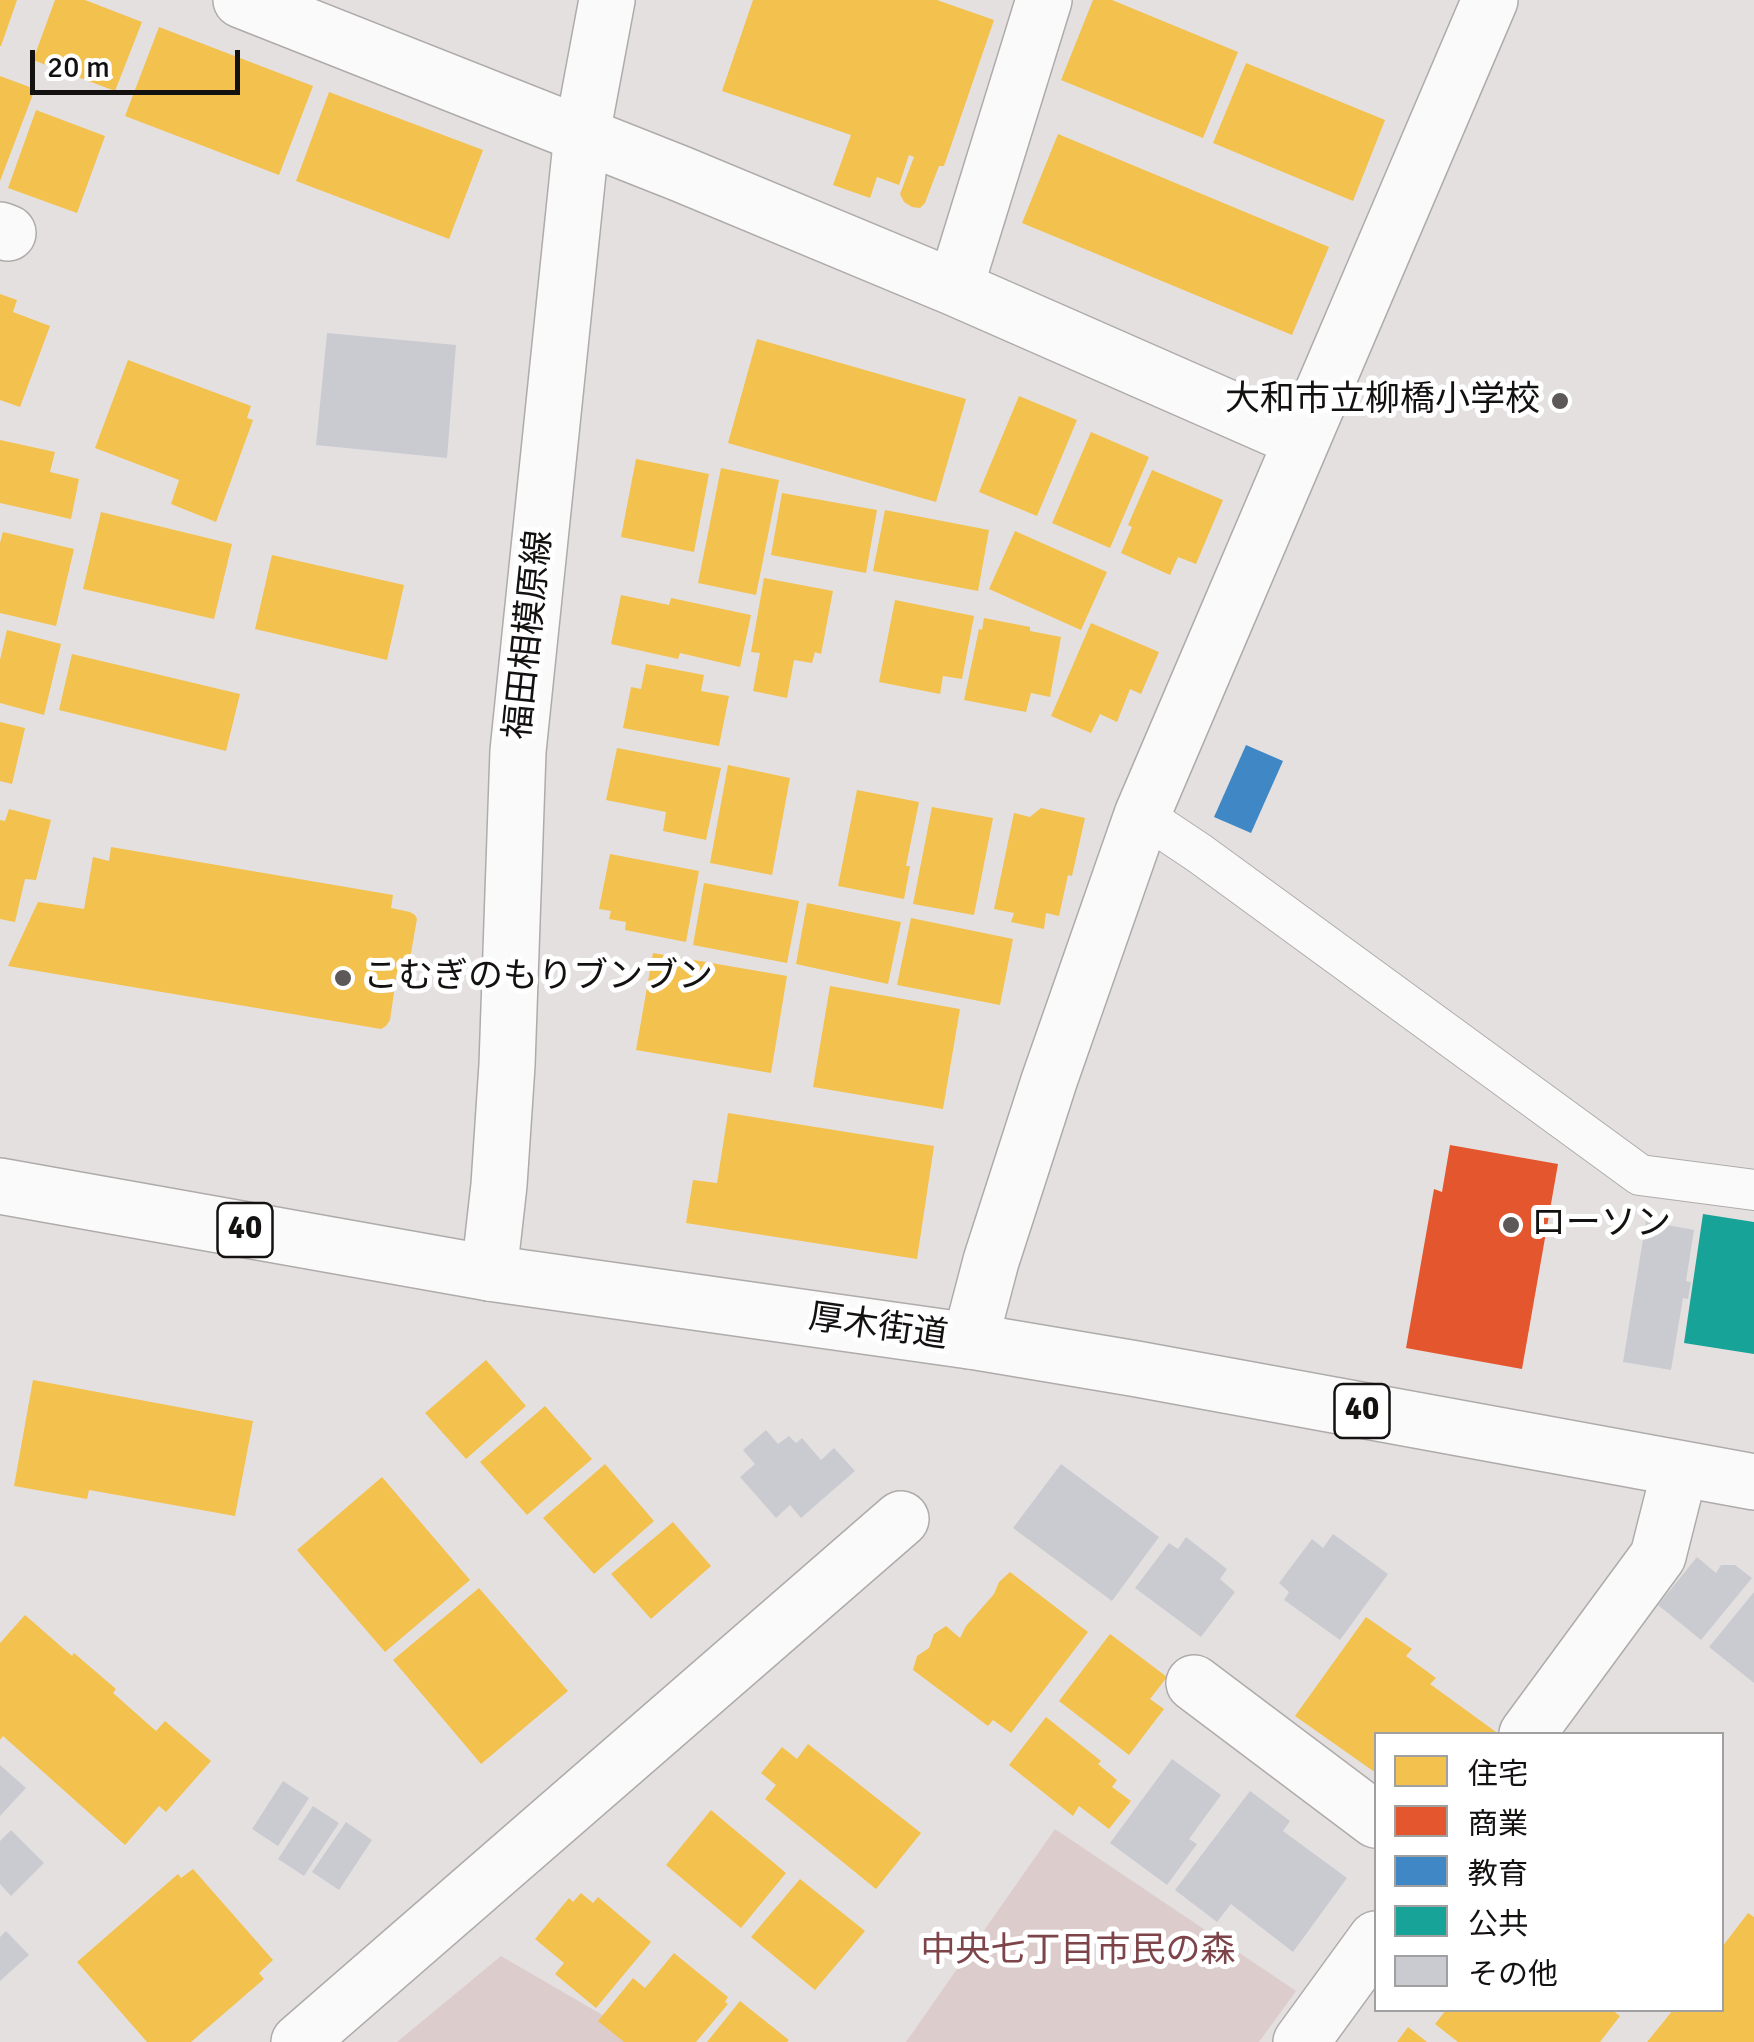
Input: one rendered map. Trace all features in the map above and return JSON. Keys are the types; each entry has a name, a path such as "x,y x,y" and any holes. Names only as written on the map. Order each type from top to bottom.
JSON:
{"street":[{"path":"241,0 700,181 1301,440"},
{"name":"福田相模原線","path":"489,1273 508,1066 518,751 582,134 608,0"},
{"path":"955,288 1044,0"},
{"path":"970,1341 1049,1080 1142,815 1490,0"},
{"name":"厚木街道","path":"0,1186 489,1273 970,1341 1137,1369 1754,1482"},
{"path":"1528,1732 1658,1556 1680,1469"},
{"path":"299,2042 901,1519"},
{"path":"1194,1683 1374,1818"},
{"path":"1301,2042 1374,1942"}],"lane":[{"path":"1142,815 1640,1175 1754,1190"}],"green space":[{"name":"中央七丁目市民の森","path":"1055,1829 1296,1991 1259,2042 906,2042"},
{"path":"501,1956 649,2042 397,2042"}],"building: 住宅":[{"path":"0,0 17,0 1,46 0,46"},
{"path":"55,0 85,0 142,22 115,91 33,60"},
{"path":"753,0 937,0 994,20 944,166 939,166 920,208 904,202 900,194 914,157 909,155 899,185 877,177 870,198 833,185 851,135 722,91"},
{"path":"1093,0 1112,0 1238,52 1203,138 1061,80"},
{"path":"159,27 313,86 279,175 125,116"},
{"path":"1246,63 1385,120 1353,201 1213,143"},
{"path":"0,76 35,89 0,181"},
{"path":"329,92 483,150 449,239 296,181"},
{"path":"36,110 105,136 77,213 8,188"},
{"path":"1058,134 1329,247 1292,335 1022,223"},
{"path":"0,294 17,300 13,312 50,326 20,407 0,400"},
{"path":"757,339 966,399 936,502 728,443"},
{"path":"128,360 251,406 247,418 253,420 216,522 171,504 179,480 95,448"},
{"path":"1019,396 1077,420 1037,516 979,492"},
{"path":"1091,432 1149,457 1110,548 1052,523"},
{"path":"0,440 55,452 50,472 79,479 71,519 0,503"},
{"path":"636,459 709,474 694,552 621,537"},
{"path":"721,468 779,480 756,595 698,583"},
{"path":"1152,470 1223,500 1196,564 1178,557 1170,575 1121,553 1132,527 1128,525"},
{"path":"782,493 877,510 866,573 771,555"},
{"path":"885,510 989,530 978,591 873,571"},
{"path":"101,512 232,544 214,619 83,589"},
{"path":"1015,531 1107,572 1081,630 989,589"},
{"path":"3,532 74,549 56,626 0,613"},
{"path":"272,555 404,585 387,660 255,629"},
{"path":"764,578 833,591 821,654 815,652 812,663 794,660 787,698 753,691 760,653 751,652"},
{"path":"621,595 669,605 671,598 751,615 740,667 680,653 678,659 611,644"},
{"path":"895,600 974,616 962,679 943,676 940,694 879,682"},
{"path":"984,618 1061,637 1050,697 1031,693 1026,712 964,700"},
{"path":"1091,623 1159,652 1141,694 1130,689 1117,722 1100,714 1091,733 1051,716"},
{"path":"7,630 61,644 44,715 0,703 0,660"},
{"path":"72,654 240,694 226,751 59,710"},
{"path":"646,664 704,675 701,691 729,696 719,746 623,728 631,687 641,689"},
{"path":"0,722 25,728 12,784 0,781"},
{"path":"617,748 721,768 706,840 663,831 666,812 606,800"},
{"path":"728,765 790,778 772,875 710,863"},
{"path":"857,790 919,802 906,866 910,866 904,899 838,886"},
{"path":"932,807 993,818 974,915 913,904"},
{"path":"1041,808 1085,818 1059,916 1046,913 1044,929 1011,922 1014,913 994,909 1014,813 1030,817"},
{"path":"9,809 51,820 36,880 25,879 15,922 0,919 0,820 5,821"},
{"path":"111,847 393,895 391,908 410,912 417,919 411,953 408,958 399,958 390,1020 381,1029 8,966 38,902 84,909 93,857 109,861"},
{"path":"610,854 699,871 686,942 625,930 626,922 609,919 611,911 599,909"},
{"path":"704,883 799,901 787,963 693,945"},
{"path":"807,903 901,922 888,984 796,964"},
{"path":"911,918 1013,939 1000,1005 897,985"},
{"path":"653,953 787,976 771,1073 636,1050"},
{"path":"830,986 960,1009 943,1109 813,1087"},
{"path":"728,1113 934,1146 917,1259 686,1223 693,1180 717,1183"},
{"path":"486,1360 526,1406 466,1459 425,1413"},
{"path":"33,1380 253,1421 235,1516 89,1490 87,1499 14,1486"},
{"path":"545,1406 592,1459 527,1515 480,1462"},
{"path":"605,1464 654,1521 594,1574 543,1518"},
{"path":"382,1477 470,1580 385,1652 297,1550"},
{"path":"673,1522 711,1566 651,1619 611,1574"},
{"path":"1010,1572 1088,1632 1011,1733 993,1720 988,1726 913,1670 917,1656 929,1648 934,1634 946,1626 960,1638"},
{"path":"479,1588 568,1691 481,1764 393,1660"},
{"path":"25,1615 116,1689 113,1693 156,1731 165,1721 211,1761 166,1812 159,1806 125,1845 3,1736 0,1740 0,1643"},
{"path":"1366,1617 1412,1649 1406,1656 1436,1678 1430,1684 1496,1732 1374,1732 1374,1772 1295,1716"},
{"path":"1110,1634 1167,1677 1150,1699 1164,1709 1129,1755 1059,1701"},
{"path":"1046,1717 1101,1761 1098,1764 1117,1780 1112,1787 1131,1801 1109,1829 1079,1806 1073,1816 1009,1765"},
{"path":"808,1744 921,1833 876,1889 765,1799 776,1785 761,1773 782,1747 797,1759"},
{"path":"711,1810 786,1873 741,1928 666,1865"},
{"path":"193,1869 273,1960 259,1973 264,1979 191,2042 147,2042 77,1962 178,1874 181,1878"},
{"path":"800,1879 865,1931 815,1990 751,1937"},
{"path":"581,1893 593,1903 598,1897 651,1942 596,2008 555,1974 564,1963 535,1939 569,1898 573,1902"},
{"path":"1748,1913 1754,1917 1754,2042 1647,2042 1671,2012 1724,2012 1724,1944"},
{"path":"674,1953 728,1997 728,2004 696,2042 624,2042 598,2021 633,1978 645,1988"},
{"path":"740,2001 789,2040 707,2042"},
{"path":"1444,2012 1615,2012 1620,2016 1600,2042 1458,2042 1435,2024"},
{"path":"1408,2027 1427,2042 1397,2042"}],"building: 商業":[{"path":"1450,1145 1558,1164 1522,1369 1406,1348 1434,1189 1442,1192"}],"building: 教育":[{"path":"1246,745 1283,761 1251,833 1214,817"}],"building: 公共":[{"path":"1703,1214 1754,1222 1754,1354 1684,1343"}],"building: その他":[{"path":"327,333 456,345 447,458 316,445"},
{"path":"1646,1221 1694,1230 1686,1281 1691,1282 1688,1299 1683,1298 1671,1370 1623,1362"},
{"path":"766,1430 778,1444 789,1436 796,1443 802,1438 821,1460 834,1448 855,1471 801,1518 790,1505 776,1518 740,1477 755,1464 743,1450"},
{"path":"1061,1464 1159,1537 1112,1601 1013,1528"},
{"path":"1333,1534 1388,1574 1340,1640 1284,1600 1289,1592 1279,1583 1312,1539 1323,1548"},
{"path":"1186,1537 1227,1569 1220,1579 1235,1592 1201,1637 1135,1588 1169,1543 1178,1549"},
{"path":"1697,1557 1716,1573 1721,1565 1735,1565 1752,1578 1701,1640 1658,1605"},
{"path":"1754,1592 1754,1683 1709,1647"},
{"path":"1172,1759 1221,1795 1189,1839 1197,1844 1167,1885 1110,1843"},
{"path":"0,1765 26,1788 0,1816"},
{"path":"283,1781 309,1798 278,1846 252,1829"},
{"path":"1250,1791 1290,1821 1283,1831 1347,1878 1293,1952 1231,1904 1217,1922 1175,1890"},
{"path":"313,1806 339,1823 304,1876 278,1859"},
{"path":"346,1822 372,1840 339,1890 312,1872"},
{"path":"11,1830 44,1863 11,1896 0,1884 0,1841"},
{"path":"6,1931 29,1955 0,1981 0,1937"}],"place":[{"name":"大和市立柳橋小学校","path":"1560,401"},
{"name":"こむぎのもりブンブン","path":"343,978"},
{"name":"ローソン","path":"1511,1225"}]}
